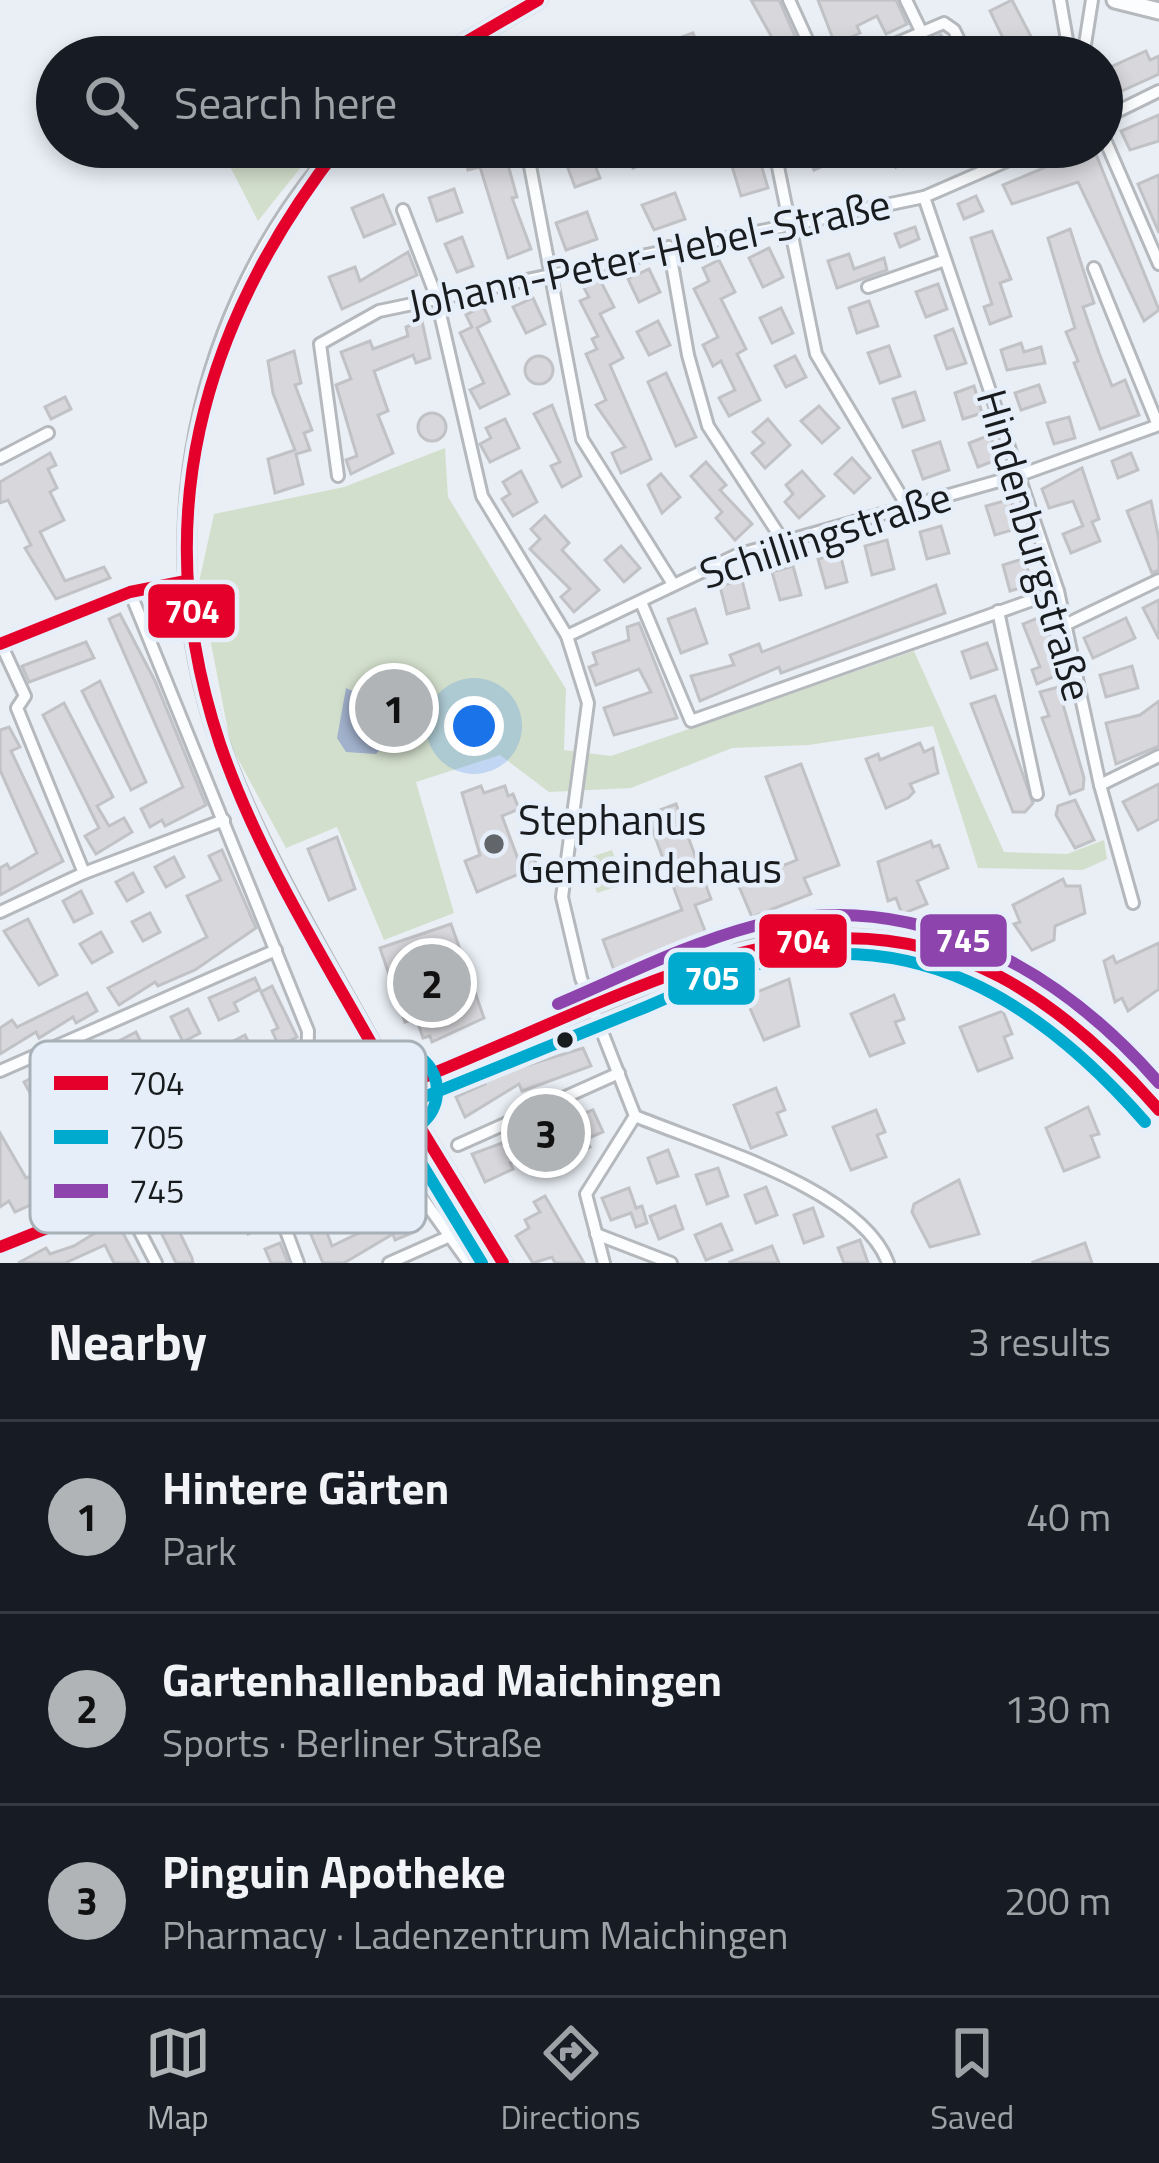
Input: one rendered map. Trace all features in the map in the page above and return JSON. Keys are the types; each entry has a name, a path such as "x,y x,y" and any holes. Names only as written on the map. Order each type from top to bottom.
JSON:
{"main road":[{"path":"476,36 538,0"},
{"path":"1115,0 1159,11"},
{"path":"324,168 270,241 215,364 189,488 186,581 190,623 220,745 371,1041"},
{"path":"426,1137 502,1263"}],"street":[{"path":"789,0 805,36"},
{"path":"907,0 921,31"},
{"path":"1060,0 1066,36"},
{"path":"1086,36 1092,0"},
{"path":"910,36 944,23 953,36"},
{"path":"1123,109 1159,91"},
{"path":"530,168 583,439 673,584"},
{"path":"779,168 816,354 907,506"},
{"name":"Johann-Peter-Hebel-Straße","path":"338,476 320,344 380,311 924,197 991,168"},
{"path":"1117,168 1159,264"},
{"name":"Hindenburgstraße","path":"924,197 1058,591 1100,784 1133,903"},
{"path":"403,210 436,296 482,496 567,636 588,703 562,897 593,1009 635,1115 834,1199 881,1242 889,1263"},
{"path":"669,247 688,355 708,426 783,541"},
{"path":"868,286 945,260"},
{"name":"Schillingstraße","path":"567,636 673,584 783,541 1020,475 1158,425 1094,268"},
{"path":"0,458 48,434"},
{"path":"1067,624 1159,580"},
{"path":"84,873 17,708 25,696 1,644 130,592 186,581"},
{"path":"641,602 691,721 1058,591"},
{"path":"130,592 308,1031 308,1041"},
{"path":"998,611 1037,794"},
{"path":"1100,784 1159,756"},
{"path":"0,912 84,873 224,820"},
{"path":"426,1077 783,938 838,932 917,941 994,970 1084,1027 1159,1110"},
{"path":"68,1041 275,950"},
{"path":"0,1071 30,1058"},
{"path":"458,1144 619,1073"},
{"path":"604,1263 586,1194 635,1115"},
{"path":"426,1203 469,1263"},
{"path":"0,1247 36,1233"},
{"path":"141,1233 156,1263"},
{"path":"287,1233 298,1263"},
{"path":"596,1234 671,1263"},
{"path":"389,1263 450,1236"}],"green space":[{"path":"231,168 300,168 258,221"},
{"path":"445,448 448,497 566,689 564,750 611,756 914,651 1004,852 1067,854 1104,840 1107,859 1083,870 978,868 933,726 809,745 732,748 631,788 549,792 500,755 416,782 454,913 384,940 337,827 286,848 231,746 199,582 214,514 344,487"},
{"path":"612,850 624,884 597,893 585,859"}],"water":[{"path":"379,677 389,695 386,743 376,754 346,752 337,738 346,688 355,692"}],"building":[{"path":"751,0 779,0 795,36 771,36"},
{"path":"818,0 896,0 907,24 886,34 877,16 857,26 860,33 832,36"},
{"path":"1012,0 1031,36 1002,36 990,11"},
{"path":"1146,51 1150,60 1159,56 1159,74 1123,90 1123,61"},
{"path":"1159,115 1159,141 1130,150 1123,130"},
{"path":"480,168 509,168 517,197 512,198 531,249 508,258"},
{"path":"568,168 596,168 600,178 575,187"},
{"path":"733,168 762,168 768,188 741,196"},
{"path":"1043,168 1102,168 1159,310 1144,321 1078,182 1012,204 1003,185"},
{"path":"1159,175 1159,233 1138,184"},
{"path":"454,189 462,212 437,221 429,198"},
{"path":"675,193 685,219 654,230 642,205"},
{"path":"383,195 395,224 364,237 352,208"},
{"path":"976,196 983,211 964,219 958,204"},
{"path":"587,212 597,239 566,250 556,223"},
{"path":"915,227 919,239 900,247 895,234"},
{"path":"1070,229 1094,303 1083,307 1099,353 1112,386 1125,380 1139,415 1100,429 1074,363 1078,361 1066,332 1075,328 1048,238"},
{"path":"992,231 1011,279 1000,283 1011,316 990,324 984,307 992,304 971,238"},
{"path":"462,237 473,266 457,272 445,244"},
{"path":"769,248 783,277 763,287 749,258"},
{"path":"408,252 417,275 342,309 329,277 355,267 360,281"},
{"path":"849,254 854,269 884,258 887,270 837,288 828,261"},
{"path":"719,260 735,292 721,299 746,349 737,354 760,400 729,416 719,398 735,390 721,361 713,366 703,345 718,337 694,289 709,281 703,268"},
{"path":"649,269 660,292 639,302 628,279"},
{"path":"600,280 614,307 600,314 623,358 610,365 651,459 621,473 612,453 625,447 596,405 606,400 586,354 597,349 592,339 598,336 580,301 589,297 584,288"},
{"path":"938,284 947,309 926,317 916,292"},
{"path":"533,298 545,324 526,333 513,307"},
{"path":"869,301 878,326 857,333 849,308"},
{"path":"483,306 490,321 477,328 509,394 480,408 470,390 484,383 460,333 472,327 466,315"},
{"path":"781,308 793,333 772,343 760,318"},
{"path":"422,321 430,358 416,363 413,355 374,371 388,411 378,415 393,453 351,474 346,460 357,456 336,385 351,379 341,352 370,341 373,349 408,336 406,327"},
{"path":"658,321 670,345 649,355 637,332"},
{"path":"953,329 966,363 947,369 935,336"},
{"path":"1021,343 1024,352 1041,347 1045,363 1007,370 1001,350"},
{"path":"889,346 900,376 880,383 868,353"},
{"path":"294,351 301,383 295,385 312,430 304,433 310,450 296,454 303,484 275,493 268,459 295,450 273,393 268,361"},
{"path":"539,356 549,360 553,370 549,380 539,384 529,380 525,370 529,360"},
{"path":"795,356 806,377 786,387 775,366"},
{"path":"666,373 696,437 676,446 648,382"},
{"path":"1039,385 1045,402 1021,410 1015,393"},
{"path":"974,386 982,413 963,419 955,393"},
{"path":"915,392 924,420 903,427 893,399"},
{"path":"65,397 71,409 51,419 45,407"},
{"path":"552,405 581,476 562,487 551,466 560,462 534,414"},
{"path":"819,406 839,428 822,443 801,421"},
{"path":"432,413 442,417 446,427 442,437 432,441 422,437 418,427 422,417"},
{"path":"1069,417 1075,438 1054,444 1047,423"},
{"path":"505,419 519,448 490,462 480,444 491,438 486,428"},
{"path":"768,419 790,445 765,468 752,453 764,443 753,432"},
{"path":"990,435 999,459 978,467 969,443"},
{"path":"940,442 949,470 923,479 913,451"},
{"path":"50,453 56,465 48,469 57,488 50,492 64,520 40,532 65,581 104,567 110,578 56,599 25,548 31,545 8,500 0,503 0,482"},
{"path":"1131,453 1138,470 1118,478 1112,461"},
{"path":"852,458 870,478 854,493 835,474"},
{"path":"706,462 726,485 720,490 752,524 735,540 716,518 722,512 691,476"},
{"path":"1082,468 1099,519 1092,522 1100,541 1071,553 1063,534 1083,526 1073,501 1049,508 1042,489"},
{"path":"521,471 537,502 513,516 502,499 510,494 503,482"},
{"path":"802,471 824,496 799,518 785,502 793,494 786,485"},
{"path":"661,474 680,497 662,513 648,485"},
{"path":"1011,499 1019,528 995,535 986,506"},
{"path":"1151,501 1159,540 1159,570 1152,573 1127,511"},
{"path":"545,516 569,543 562,550 599,590 574,612 561,597 570,589 530,549 540,539 531,529"},
{"path":"941,526 949,553 927,559 920,532"},
{"path":"887,540 894,569 872,575 865,546"},
{"path":"621,546 640,568 624,582 605,560"},
{"path":"840,553 847,582 826,588 818,559"},
{"path":"1026,558 1030,585 1010,591 1003,565"},
{"path":"793,566 801,595 780,600 772,572"},
{"path":"742,580 749,608 727,614 720,586"},
{"path":"936,585 945,613 781,673 779,667 700,701 691,676 734,665 730,655 759,644 762,652"},
{"path":"1159,600 1159,639 1143,608"},
{"path":"695,609 707,643 681,653 668,619"},
{"path":"120,614 155,681 206,805 165,826 162,820 150,827 141,809 183,787 109,619"},
{"path":"1045,615 1060,674 1037,684 1032,670 1040,667 1023,624"},
{"path":"1126,618 1135,638 1093,658 1084,638"},
{"path":"639,623 677,718 614,735 604,708 651,692 639,669 596,685 589,667 597,664 593,653 629,640 627,627"},
{"path":"86,642 94,658 29,682 22,666"},
{"path":"987,643 997,669 971,678 962,652"},
{"path":"1132,666 1138,688 1106,697 1100,675"},
{"path":"100,681 146,782 131,790 82,691"},
{"path":"1058,687 1084,778 1083,789 1070,794 1042,718 1049,716 1040,692"},
{"path":"995,696 1033,803 1025,812 1013,812 971,704"},
{"path":"1159,701 1159,746 1116,764 1106,723 1140,715"},
{"path":"64,703 113,797 97,806 109,826 124,818 132,832 96,854 85,836 99,828 43,715"},
{"path":"9,727 20,747 11,751 63,861 0,895 0,868 7,864 10,869 37,853 0,770 0,730"},
{"path":"920,743 924,752 933,748 938,773 910,784 914,792 908,798 886,808 866,759 878,754 880,760"},
{"path":"801,764 839,865 804,878 811,894 752,917 738,884 797,860 766,777"},
{"path":"1159,784 1159,819 1138,830 1123,802"},
{"name":"Stephanus Gemeindehaus","path":"481,786 484,793 505,786 508,796 513,794 519,809 502,816 518,859 532,854 537,866 477,892 465,861 480,855 462,793"},
{"path":"1075,800 1094,840 1075,848 1056,815 1058,806"},
{"path":"676,804 711,899 695,905 707,936 614,970 603,940 682,910 647,815"},
{"path":"337,837 355,889 329,900 308,849"},
{"path":"931,841 933,847 939,845 948,868 917,881 927,904 902,914 896,898 888,901 878,862"},
{"path":"222,850 256,928 195,970 158,986 155,982 119,1005 108,988 207,937 187,896 221,880 209,856"},
{"path":"174,857 184,877 166,887 155,867"},
{"path":"133,873 143,892 127,901 116,882"},
{"path":"1063,879 1066,886 1080,886 1085,913 1055,926 1054,940 1032,950 1014,924 1020,922 1013,905"},
{"path":"81,891 92,913 74,922 63,901"},
{"path":"150,913 160,932 143,941 132,922"},
{"path":"28,919 57,975 39,985 4,931"},
{"path":"451,924 484,1018 432,1042 430,1036 423,1038 416,1018 405,1022 380,948"},
{"path":"101,932 112,952 92,963 80,944"},
{"path":"1159,943 1159,989 1128,1011 1122,998 1115,1002 1104,961 1113,956 1116,963"},
{"path":"255,978 260,989 234,1003 238,1011 219,1020 209,998"},
{"path":"789,979 799,1026 764,1040 745,997"},
{"path":"272,986 297,1037 277,1041 272,1031 278,1028 261,992"},
{"path":"87,993 97,1011 76,1023 73,1017 39,1038 36,1032 0,1054 0,1028 12,1020 17,1027"},
{"path":"894,995 904,1019 895,1022 904,1043 870,1056 851,1014"},
{"path":"188,1009 200,1033 183,1041 171,1017"},
{"path":"1003,1011 1012,1034 1004,1037 1012,1058 978,1071 960,1027"},
{"path":"136,1032 140,1041 119,1041"},
{"path":"583,1048 591,1066 522,1091 519,1084 465,1117 456,1097 485,1084 483,1080 520,1063 522,1067"},
{"path":"776,1088 785,1110 777,1113 786,1135 751,1148 734,1105"},
{"path":"1088,1107 1099,1134 1091,1136 1099,1157 1064,1171 1046,1128"},
{"path":"593,1110 603,1132 586,1139 590,1147 566,1158 558,1142 510,1163 513,1169 485,1182 472,1154"},
{"path":"876,1110 885,1132 877,1135 886,1157 851,1170 833,1127"},
{"path":"0,1133 26,1178 30,1176 30,1205 15,1212 9,1201 0,1207"},
{"path":"668,1150 678,1176 657,1183 648,1158"},
{"path":"718,1168 728,1196 707,1204 696,1175"},
{"path":"959,1180 979,1234 930,1247 912,1212 914,1204"},
{"path":"766,1187 777,1215 756,1223 745,1195"},
{"path":"629,1188 647,1223 636,1227 631,1213 611,1220 602,1198"},
{"path":"545,1196 584,1263 555,1263 552,1257 533,1263 516,1236 529,1228 525,1220 540,1212 534,1202"},
{"path":"675,1206 683,1229 659,1239 650,1216"},
{"path":"813,1208 823,1236 804,1243 794,1215"},
{"path":"721,1224 732,1250 706,1260 695,1235"},
{"path":"95,1233 123,1233 139,1263 114,1263 105,1245 65,1263 18,1263 46,1248 50,1254"},
{"path":"161,1233 180,1233 193,1263 176,1263"},
{"path":"310,1233 327,1233 332,1246 359,1233 412,1233 395,1240 393,1234 344,1263 323,1263"},
{"path":"860,1240 868,1263 844,1263 838,1248"},
{"path":"280,1243 288,1263 271,1263 265,1249"},
{"path":"1085,1243 1092,1263 1033,1262"},
{"path":"772,1246 779,1263 730,1262"}],"transit line":[{"name":"704","path":"476,36 538,0"},
{"name":"704","path":"324,168 251,285 221,356 200,430 188,505 188,583 198,662 236,786 295,909 370,1041"},
{"name":"704","path":"0,644 130,592 186,581"},
{"name":"745","path":"558,1004 679,951 754,926 813,916 870,917 925,927 978,945 1028,971 1075,1003 1159,1083"},
{"name":"704","path":"426,1076 622,993 715,960 804,941 890,941 977,966 1066,1020 1159,1110"},
{"name":"705","path":"426,1096 732,971 807,955 864,955 918,964 968,981 1016,1007 1104,1078 1145,1122"},
{"name":"705","path":"426,1063 437,1091"},
{"name":"705","path":"426,1119 437,1091"},
{"name":"704","path":"426,1137 503,1263"},
{"name":"705","path":"426,1171 482,1263"},
{"name":"704","path":"0,1247 35,1233"}],"place":[{"name":"Hintere Gärten","path":"394,708"},
{"name":"Stephanus Gemeindehaus","path":"494,844"},
{"name":"Gartenhallenbad Maichingen","path":"432,983"},
{"name":"Pinguin Apotheke","path":"546,1133"}]}
